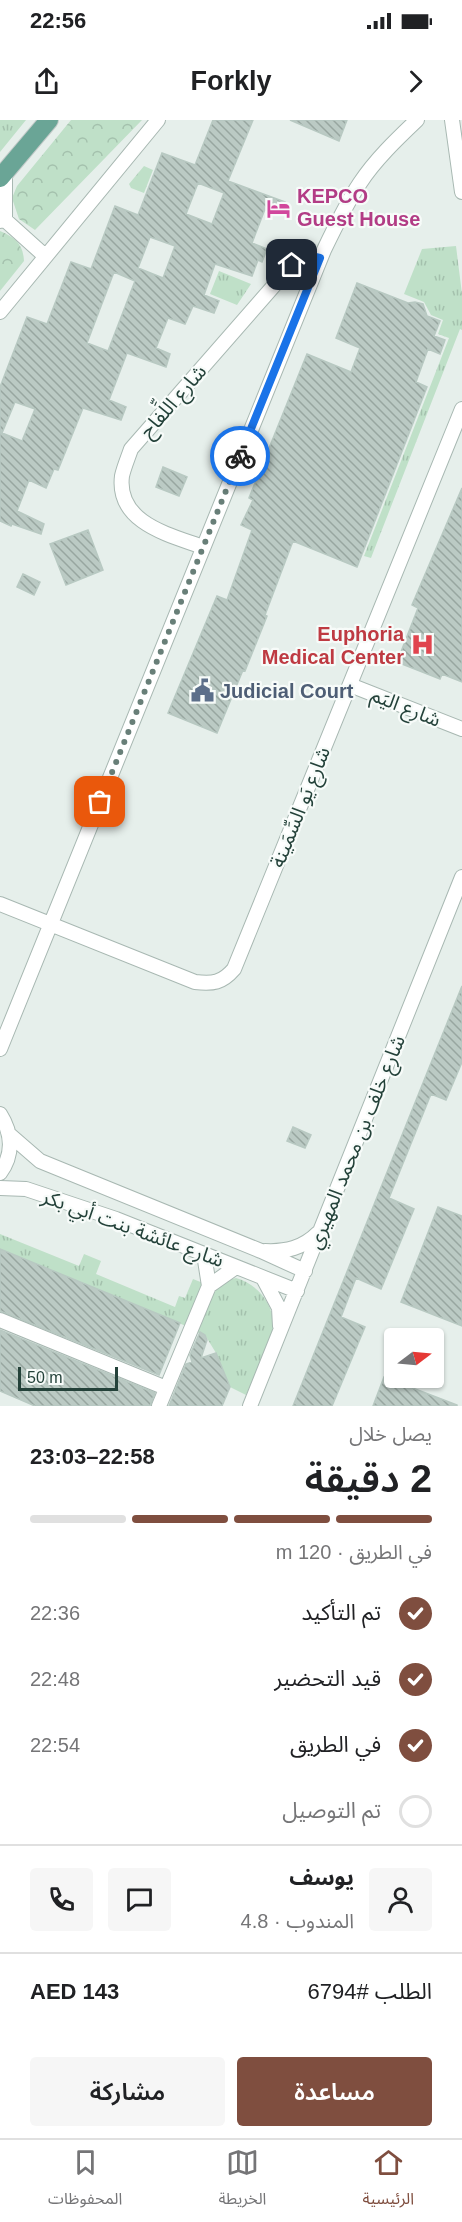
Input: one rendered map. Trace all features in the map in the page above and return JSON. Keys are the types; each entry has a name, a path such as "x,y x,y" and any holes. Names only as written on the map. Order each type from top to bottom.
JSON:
{"main road":[{"path":"2,175 49,120"}],"street":[{"path":"0,312 158,120"},
{"path":"0,1049 320,258 341,215 361,182 417,120"},
{"path":"452,120 462,192"},
{"path":"2,175 2,220 45,256"},
{"name":"شارع اللِّفاح","path":"203,547 139,520 128,506 122,477 131,449 292,265 311,256 320,258"},
{"name":"شارع يَو السِّمَينة","path":"0,904 195,982 214,984 226,979 234,969 462,409"},
{"name":"شارع اليَم","path":"350,684 462,729"},
{"name":"شارع خلف بن محمد المهيري","path":"250,1406 462,877"},
{"path":"0,1113 10,1135 10,1151 5,1167 0,1173"},
{"name":"شارع عائشة بنت أبي بكر","path":"10,1135 40,1161 305,1271"},
{"name":"شارع عائشة بنت أبي بكر","path":"0,1188 26,1189 116,1219 297,1291"},
{"name":"شارع عائشة بنت أبي بكر","path":"261,1251 281,1252 297,1248 311,1240 322,1229"},
{"path":"159,1406 209,1286 204,1254"},
{"path":"209,1286 236,1267"},
{"path":"263,1278 279,1308 281,1322 279,1336"},
{"path":"0,1320 166,1388"}],"green space":[{"path":"0,120 26,120 0,152"},
{"path":"71,120 142,120 35,230 19,219 12,198 17,186"},
{"path":"144,166 153,170 144,193 131,188 129,184"},
{"path":"0,231 18,242 24,261 0,291"},
{"path":"456,246 462,294 462,330 460,329 371,558 364,556 449,338 438,334 443,320 431,315 424,302 404,294 422,249"},
{"path":"219,271 251,284 237,305 210,294"},
{"path":"0,1234 79,1266 84,1254 101,1261 96,1274 175,1307 179,1296 185,1298 193,1279 203,1283 186,1326 0,1249"},
{"path":"236,1278 251,1285 264,1297 272,1313 273,1321 273,1330 268,1345 246,1395 230,1387 216,1353 205,1335 196,1332 215,1292 227,1281"}],"building":[{"path":"213,120 253,120 228,181 285,202 280,215 265,209 252,243 267,249 262,262 258,260 252,276 215,264 204,295 219,301 214,313 193,306 185,324 168,318 156,348 170,354 166,367 127,353 109,400 126,407 121,420 83,408 58,470 54,469 46,488 29,480 17,511 44,524 41,534 0,521 0,387 27,317 47,324 71,262 91,269 115,206 138,215 162,153 195,165","holes":["198,183 224,193 212,224 186,214","150,237 175,246 163,278 138,268","114,272 135,281 108,351 87,343","15,402 35,409 22,441 2,433"]},
{"path":"290,120 347,120 339,141"},
{"path":"357,283 408,303 423,304 427,316 440,321 434,336 445,340 440,354 428,349 416,382 427,387 357,567 293,541 265,615 267,616 217,733 168,713 217,596 227,600 252,530 241,525 253,500 249,498 307,354 351,372 360,348 336,338"},
{"path":"163,467 187,477 179,496 156,487"},
{"path":"462,488 462,682 442,674 440,679 397,662 418,608 412,605"},
{"path":"88,530 103,570 66,585 50,544"},
{"path":"23,574 40,582 34,595 17,587"},
{"path":"462,986 462,1062 446,1100 431,1094 389,1198 414,1209 381,1289 356,1278 341,1317 365,1327 332,1406 293,1406"},
{"path":"293,1127 311,1135 305,1148 287,1141"},
{"path":"438,1207 462,1216 462,1326 401,1302"},
{"path":"0,1249 180,1323 159,1375 0,1311"},
{"path":"0,1330 155,1393 150,1406 35,1406 0,1391"},
{"path":"200,1332 207,1340 201,1358 216,1353 230,1387 222,1406 169,1406 186,1364 192,1362 190,1355"},
{"path":"384,1377 384,1388 413,1388 457,1405 457,1406 373,1406"}],"way so far":[{"path":"100,802 240,456"}],"place":[{"name":"KEPCO Guest House","path":"279,208"},
{"name":"Euphoria Medical Center","path":"422,645"},
{"name":"Judicial Court","path":"202,691"}],"route":[{"path":"240,456 320,258 311,256 292,265"}]}
